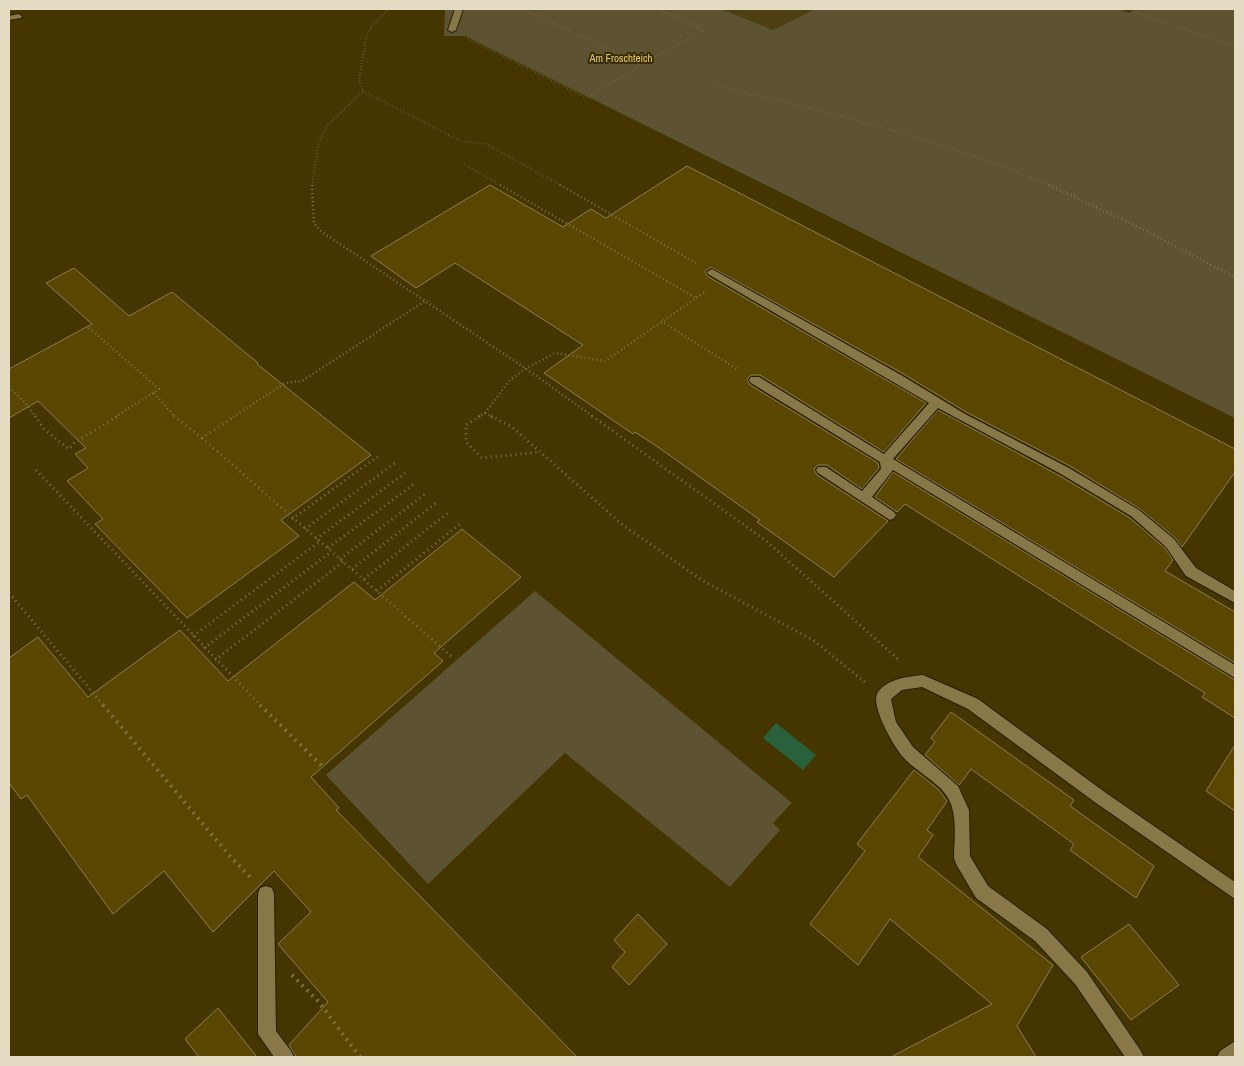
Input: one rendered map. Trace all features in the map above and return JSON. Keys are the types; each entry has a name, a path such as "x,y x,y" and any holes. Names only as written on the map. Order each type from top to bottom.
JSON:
{"street":[{"path":"452,30 458,9"},
{"path":"9,18 18,16"},
{"path":"712,272 961,417 1065,471 1135,513 1170,543 1191,572 1235,598"},
{"path":"755,380 1235,672"},
{"path":"885,460 937,402"},
{"path":"864,497 887,470 885,460"},
{"path":"822,470 890,516"},
{"path":"1135,1057 1081,978 1042,935 982,892 962,858 961,810 953,791 908,752 889,724 882,696 899,684 924,681 973,704 1101,798 1235,891"},
{"path":"266,894 268,1034 285,1057"},
{"path":"1226,1057 1235,1050"}],"path":[{"path":"389,9 372,26 366,38 359,80 363,91 460,141 486,144 604,209 712,272"},
{"path":"522,9 642,64"},
{"path":"452,30 587,98 642,64 704,30 656,9"},
{"path":"1125,9 1235,46"},
{"path":"709,84 847,117 954,148 1071,193 1235,277"},
{"path":"363,91 327,126 318,145 312,180 314,223 322,232 525,368 765,540 840,609 924,681"},
{"path":"464,164 696,298"},
{"path":"539,452 482,458 466,442 466,425 485,413 510,380 525,368 555,353 605,361 724,279"},
{"path":"202,438 285,383 302,381 426,301"},
{"path":"661,321 755,380"},
{"path":"9,388 28,406 44,429 69,448 75,442 154,394 159,389 88,328"},
{"path":"154,394 172,415 202,438 292,519 364,579 451,656"},
{"path":"485,413 512,427 624,526 705,582 813,640 882,696"},
{"path":"292,519 380,455"},
{"path":"305,530 395,463"},
{"path":"36,470 215,660 322,766"},
{"path":"193,636 405,473"},
{"path":"328,548 414,484"},
{"path":"215,660 424,494"},
{"path":"352,569 436,503"},
{"path":"364,579 448,513"},
{"path":"377,591 461,523"},
{"path":"204,648 331,552"},
{"path":"9,593 228,855 266,894"},
{"path":"267,950 318,1001 360,1057"}],"shaded area":[{"path":"721,9 815,9 773,30"},
{"path":"776,723 816,755 803,770 763,738"}],"green space":[{"name":"Am Froschteich","path":"445,9 721,9 773,30 815,9 1118,9 1130,13 1135,9 1235,9 1235,418 465,36 444,36"},
{"path":"535,591 792,803 773,823 780,830 730,887 565,753 428,884 326,775"}],"building":[{"path":"687,166 1235,449 1235,472 1182,547 1175,538 1140,509 1070,466 966,412 902,373 711,267 705,271 707,276 926,403 884,452 760,375 751,375 747,379 750,385 878,463 879,468 862,489 827,465 818,465 814,469 817,475 888,521 834,577 757,522 760,520 658,447 635,432 633,434 544,373 583,345 455,263 416,288 371,256 490,185 563,227 591,209 606,218"},
{"path":"74,268 129,316 172,292 257,364 371,455 281,520 299,536 187,618 95,524 103,519 67,481 88,468 75,454 86,448 38,401 9,418 9,369 92,324 46,283"},
{"path":"938,410 1060,476 1130,518 1165,548 1173,560 1165,571 1235,612 1235,663 896,459"},
{"path":"893,472 1235,680 1235,718 1202,697 1205,693 905,504 897,512 875,497"},
{"path":"462,529 521,577 434,653 443,661 311,777 339,808 336,810 577,1057 296,1057 289,1045 328,1002 278,944 311,912 274,871 213,932 164,871 113,914 27,795 21,799 9,783 9,658 38,637 88,697 180,630 228,681 354,582 375,600"},
{"path":"951,712 1074,800 1070,806 1154,866 1136,898 1070,850 1074,844 971,769 959,785 925,755 935,742 931,738"},
{"path":"1235,745 1235,811 1206,791"},
{"path":"914,770 938,789 947,801 927,830 933,835 918,857 1053,965 1017,1026 1036,1057 891,1057 992,1004 890,919 858,965 810,924 865,851 857,844"},
{"path":"638,914 667,944 629,985 612,967 625,952 614,940"},
{"path":"1129,924 1179,985 1131,1020 1081,957"},
{"path":"218,1008 257,1057 199,1057 185,1039"}]}
